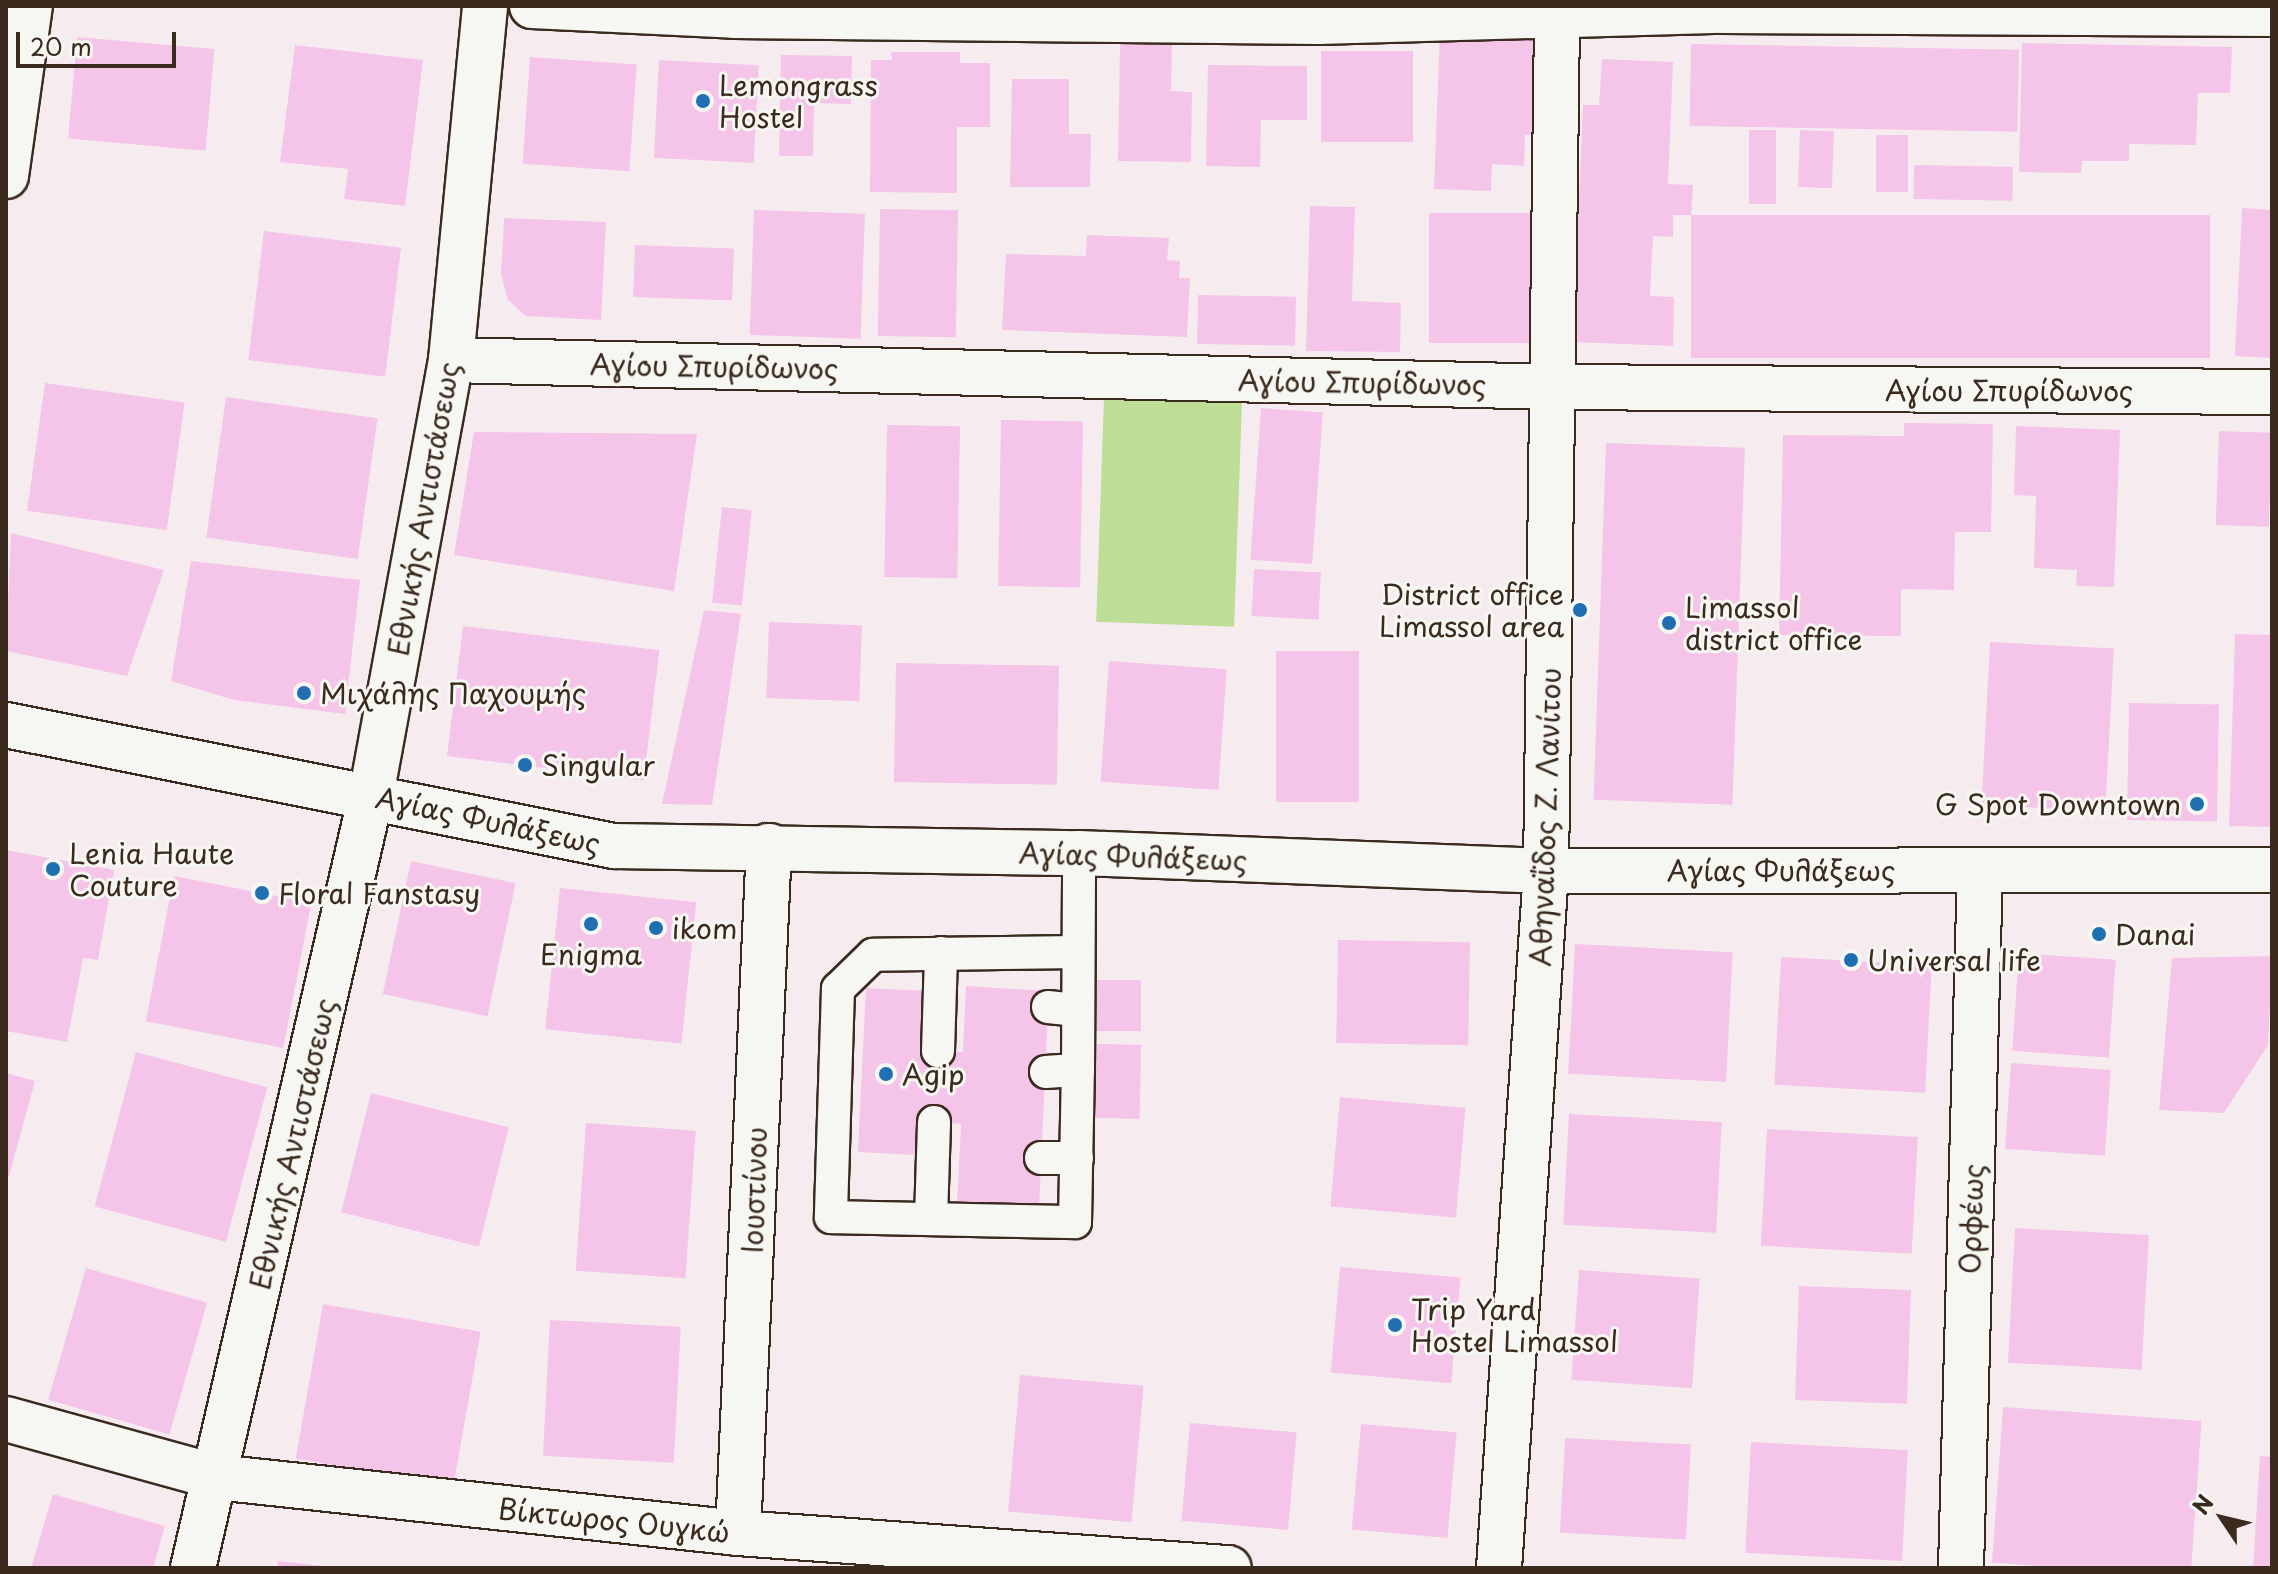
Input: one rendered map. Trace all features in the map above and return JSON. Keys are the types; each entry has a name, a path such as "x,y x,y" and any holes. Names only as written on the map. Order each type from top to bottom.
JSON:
{"street":[{"path":"6,176 30,6"},
{"name":"Εθνικής Αντιστάσεως","path":"193,1568 371,796 451,360 485,6"},
{"path":"532,6 734,16 1318,22 1722,8 2272,14"},
{"name":"Αθηναΐδος Ζ. Λανίτου","path":"1499,1568 1546,871 1556,387 1557,16"},
{"name":"Αγίου Σπυρίδωνος","path":"451,360 1556,387 2272,392"},
{"name":"Αγίας Φυλάξεως","path":"6,725 614,846 1079,853 1546,871 2272,870"},
{"name":"Ιουστίνου","path":"738,1533 769,846"},
{"name":"Ορφέως","path":"1961,1568 1980,870"},
{"name":"Βίκτωρος Ουγκώ","path":"6,1419 216,1477 738,1533 905,1555 1229,1568"}],"lane":[{"path":"1078,952 873,955 838,989 831,1217 1075,1222 1078,1070 1063,1009 1078,952 1079,853"},
{"path":"938,1051 953,1002 941,953"},
{"path":"1046,1072 1078,1070"},
{"path":"931,1219 942,1144"},
{"path":"1041,1158 1077,1158"}],"green space":[{"path":"1104,398 1242,403 1234,627 1096,622"}],"building":[{"path":"1440,30 1543,35 1539,135 1525,135 1524,166 1492,164 1491,191 1434,189"},
{"path":"77,37 214,49 206,151 68,139"},
{"path":"1120,42 1172,43 1171,91 1192,92 1191,162 1118,161"},
{"path":"2022,43 2232,47 2230,93 2198,93 2196,145 2129,144 2129,161 2082,161 2081,173 2019,172"},
{"path":"1691,44 2019,50 2018,132 1690,126"},
{"path":"295,45 423,60 405,206 344,199 348,169 280,162"},
{"path":"1321,51 1413,51 1413,142 1321,142"},
{"path":"891,52 960,52 960,63 990,63 990,127 957,127 957,193 870,192 871,60 892,60"},
{"path":"781,55 852,56 851,104 814,103 813,156 779,156"},
{"path":"530,57 637,64 629,171 523,164"},
{"path":"1602,59 1673,62 1668,184 1693,185 1691,215 1673,215 1673,237 1653,236 1650,296 1674,297 1673,346 1573,342 1583,105 1599,105"},
{"path":"659,60 759,65 754,163 654,158"},
{"path":"1208,65 1307,66 1307,120 1261,120 1260,167 1206,166"},
{"path":"1012,79 1069,79 1069,134 1091,134 1090,187 1010,187"},
{"path":"1749,130 1776,130 1776,204 1749,204"},
{"path":"1800,130 1834,131 1832,188 1798,187"},
{"path":"1876,135 1908,135 1908,192 1876,192"},
{"path":"1914,165 2013,167 2012,201 1913,199"},
{"path":"1310,206 1355,207 1352,301 1401,303 1400,352 1306,351"},
{"path":"2242,208 2272,210 2272,358 2235,356"},
{"path":"880,209 958,210 956,337 878,336"},
{"path":"754,210 865,214 861,339 750,335"},
{"path":"1429,213 1540,213 1540,343 1429,343"},
{"path":"1691,215 2210,215 2210,358 1691,358"},
{"path":"504,218 606,222 601,320 526,316 508,300 501,274"},
{"path":"264,231 401,248 385,377 248,360"},
{"path":"1087,235 1169,238 1167,260 1180,261 1179,278 1190,278 1187,337 1002,330 1006,254 1086,256"},
{"path":"635,245 734,248 732,300 633,297"},
{"path":"1198,295 1296,297 1295,346 1197,344"},
{"path":"45,383 185,403 167,530 27,511"},
{"path":"226,397 378,418 358,559 206,538"},
{"path":"1261,408 1323,412 1312,564 1250,560"},
{"path":"1001,420 1083,421 1080,587 998,586"},
{"path":"1904,423 1993,424 1991,532 1955,532 1954,590 1901,589 1901,636 1779,635 1783,435 1904,436"},
{"path":"887,425 960,426 957,578 884,577"},
{"path":"2016,426 2120,430 2114,587 2076,586 2077,570 2034,568 2036,496 2014,495"},
{"path":"2219,431 2272,433 2269,527 2216,525"},
{"path":"474,432 697,434 674,591 454,555"},
{"name":"Limassol district office","path":"1606,443 1745,448 1732,805 1594,800"},
{"path":"722,507 752,510 742,606 712,602"},
{"path":"11,533 164,570 127,676 6,651"},
{"path":"191,561 360,580 345,714 234,700 171,681"},
{"path":"1254,569 1321,573 1318,619 1252,616"},
{"path":"704,610 741,614 712,805 662,804"},
{"path":"769,622 862,625 859,701 766,698"},
{"path":"463,626 660,650 644,780 447,756"},
{"path":"2235,634 2272,635 2272,827 2229,826"},
{"path":"1990,642 2114,648 2105,811 1981,805"},
{"path":"1276,651 1359,651 1359,802 1276,802"},
{"path":"1109,661 1227,669 1218,790 1101,782"},
{"path":"896,663 1059,666 1057,785 894,782"},
{"path":"2129,703 2219,705 2217,822 2127,820"},
{"path":"6,850 114,870 98,960 83,958 67,1042 6,1031"},
{"path":"411,861 516,883 487,1016 383,994"},
{"path":"174,876 311,903 283,1048 146,1021"},
{"path":"560,888 696,902 681,1044 545,1029"},
{"path":"1338,940 1470,942 1468,1045 1336,1043"},
{"path":"1575,944 1733,952 1726,1082 1568,1074"},
{"path":"2019,953 2116,960 2109,1058 2012,1051"},
{"path":"2272,956 2268,1045 2224,1113 2159,1110 2172,958"},
{"path":"1781,957 1932,965 1925,1093 1774,1085"},
{"path":"1096,980 1141,980 1141,1031 1096,1031"},
{"path":"966,986 1049,991 1039,1208 957,1204 961,1124 934,1122 918,1155 858,1152 866,988 929,991 927,1050 963,1052"},
{"path":"1096,1044 1141,1045 1140,1119 1095,1118"},
{"path":"136,1052 267,1087 226,1242 95,1207"},
{"path":"2011,1063 2111,1070 2105,1156 2005,1149"},
{"path":"6,1073 35,1081 9,1176 6,1175"},
{"path":"371,1093 509,1127 479,1247 341,1212"},
{"path":"1340,1097 1466,1108 1456,1218 1330,1207"},
{"path":"1569,1114 1722,1122 1716,1233 1563,1225"},
{"path":"586,1123 696,1131 685,1278 576,1271"},
{"path":"1767,1129 1918,1137 1912,1254 1761,1246"},
{"path":"2015,1228 2149,1235 2142,1370 2008,1363"},
{"name":"Trip Yard Hostel Limassol","path":"1340,1267 1461,1278 1451,1383 1331,1373"},
{"path":"86,1268 207,1303 169,1434 48,1400"},
{"path":"1579,1270 1700,1278 1692,1388 1571,1380"},
{"path":"1799,1286 1911,1290 1907,1404 1795,1400"},
{"path":"323,1304 481,1332 453,1486 296,1459"},
{"path":"550,1320 681,1327 674,1463 543,1456"},
{"path":"1020,1375 1144,1386 1132,1522 1008,1511"},
{"path":"2003,1407 2202,1421 2191,1568 2069,1568 1992,1563"},
{"path":"1190,1423 1297,1432 1288,1530 1181,1521"},
{"path":"1361,1424 1457,1432 1447,1538 1352,1530"},
{"path":"1565,1438 1691,1445 1686,1539 1560,1533"},
{"path":"1751,1442 1908,1450 1902,1561 1745,1553"},
{"path":"2260,1456 2272,1457 2272,1568 2253,1568"},
{"path":"53,1494 165,1526 153,1568 31,1568"},
{"path":"278,1561 323,1566 277,1568"}],"place":[{"name":"Lemongrass Hostel","path":"703,101"},
{"name":"District office Limassol area","path":"1580,610"},
{"name":"Limassol district office","path":"1669,623"},
{"name":"Μιχάλης Παχουμής","path":"304,693"},
{"name":"Singular","path":"525,765"},
{"name":"G Spot Downtown","path":"2197,804"},
{"name":"Lenia Haute Couture","path":"53,869"},
{"name":"Floral Fanstasy","path":"262,893"},
{"name":"Enigma","path":"591,924"},
{"name":"ikom","path":"656,928"},
{"name":"Danai","path":"2099,934"},
{"name":"Universal life","path":"1851,960"},
{"name":"Agip","path":"886,1074"},
{"name":"Trip Yard Hostel Limassol","path":"1395,1325"}]}
